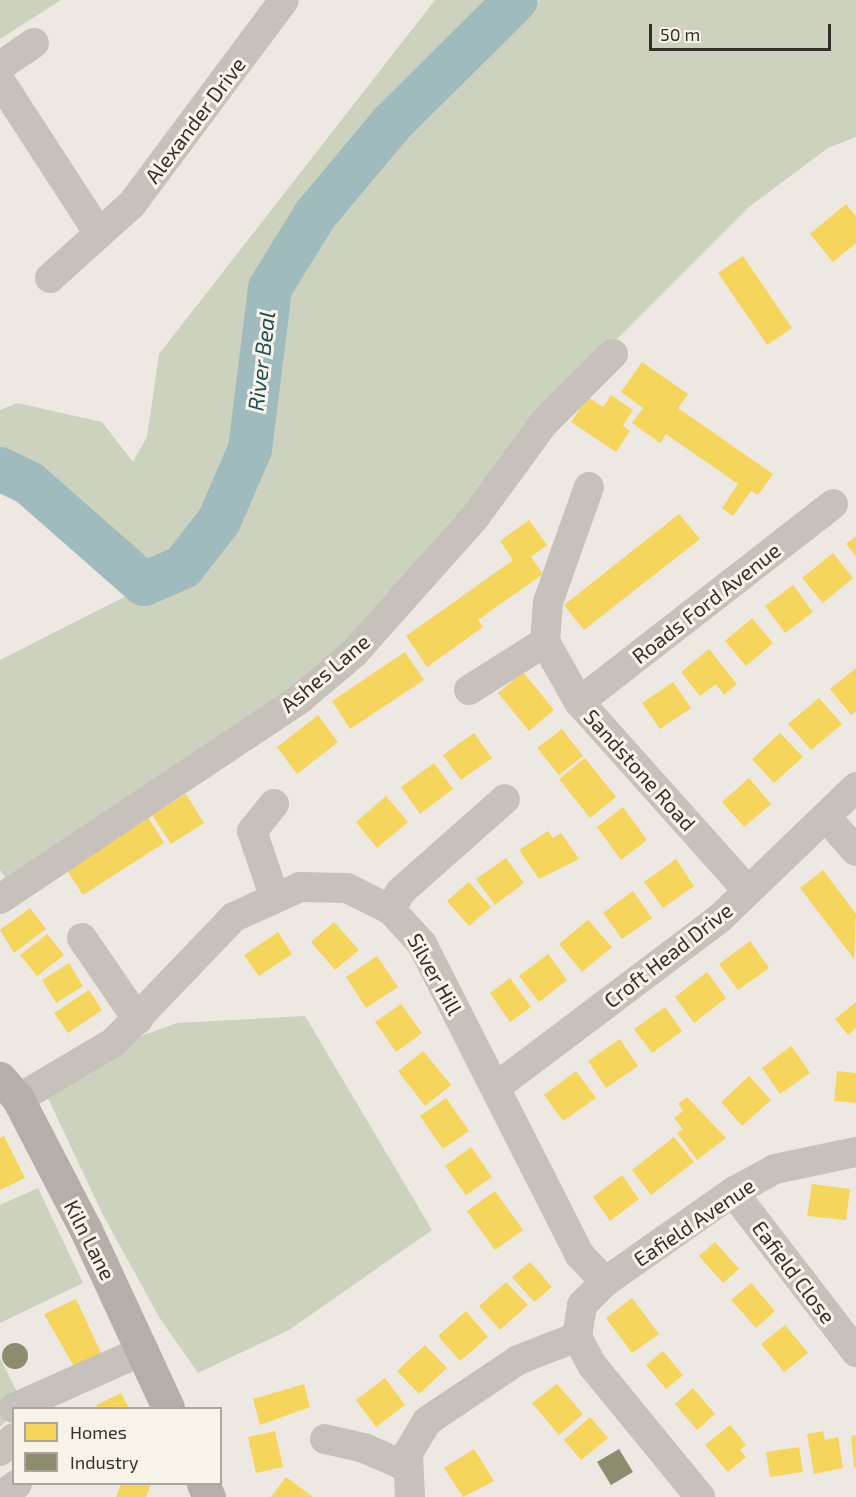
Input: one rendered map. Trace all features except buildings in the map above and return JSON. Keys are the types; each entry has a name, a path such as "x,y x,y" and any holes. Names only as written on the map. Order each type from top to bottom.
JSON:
{"main road":[{"name":"Kiln Lane","path":"9,1088 144,1350 168,1407"}],"street":[{"name":"Alexander Drive","path":"50,278 98,232 132,204 284,0"},
{"path":"0,66 34,43"},
{"path":"0,81 98,232"},
{"name":"Ashes Lane","path":"0,899 301,698 354,653 475,517 543,423 591,389 613,354"},
{"path":"470,690 545,642 548,602 589,487"},
{"name":"Roads Ford Avenue","path":"579,702 833,504"},
{"name":"Sandstone Road","path":"545,642 579,702 746,889"},
{"name":"Croft Head Drive","path":"496,1087 720,919 746,889 856,787"},
{"path":"391,910 400,892 505,798"},
{"path":"274,804 252,831 274,896"},
{"path":"826,817 856,851"},
{"name":"Silver Hill","path":"9,1088 114,1042 138,1020 207,941 234,917 274,896 328,885 391,910 423,944 580,1255 605,1282"},
{"path":"82,938 138,1020"},
{"name":"Eafield Avenue","path":"577,1337 582,1305 605,1282 733,1191 775,1169 856,1152"},
{"name":"Eafield Close","path":"733,1191 856,1352"},
{"path":"410,1497 405,1466 427,1421 518,1360 577,1337 592,1365 700,1497"},
{"path":"18,1407 144,1350"},
{"path":"0,1421 12,1411"},
{"path":"325,1439 405,1466"},
{"path":"0,1451 12,1440"},
{"path":"0,1497 16,1485"}],"green space":[{"path":"0,0 61,0 0,39"},
{"path":"435,0 500,0 375,124 308,210 261,288 238,450 213,510 182,553 162,567 113,547 43,484 0,460 0,410 17,403 102,422 133,462 147,437 159,354"},
{"path":"540,0 856,0 856,137 828,148 749,207 629,327 570,387 337,661 9,883 0,870 0,660 138,590 163,594 191,584 221,548 249,498 284,311 311,253 381,157"},
{"path":"305,1016 432,1230 289,1330 198,1373 159,1317 102,1213 46,1094 138,1037 177,1023"},
{"path":"38,1188 83,1283 0,1323 0,1205"},
{"path":"0,1358 23,1404 20,1407 12,1407 12,1415 0,1427"}],"waterway":[{"name":"River Beal","path":"0,469 29,483 144,584 183,567 219,521 250,449 270,288 315,215 391,124 516,0"}]}
